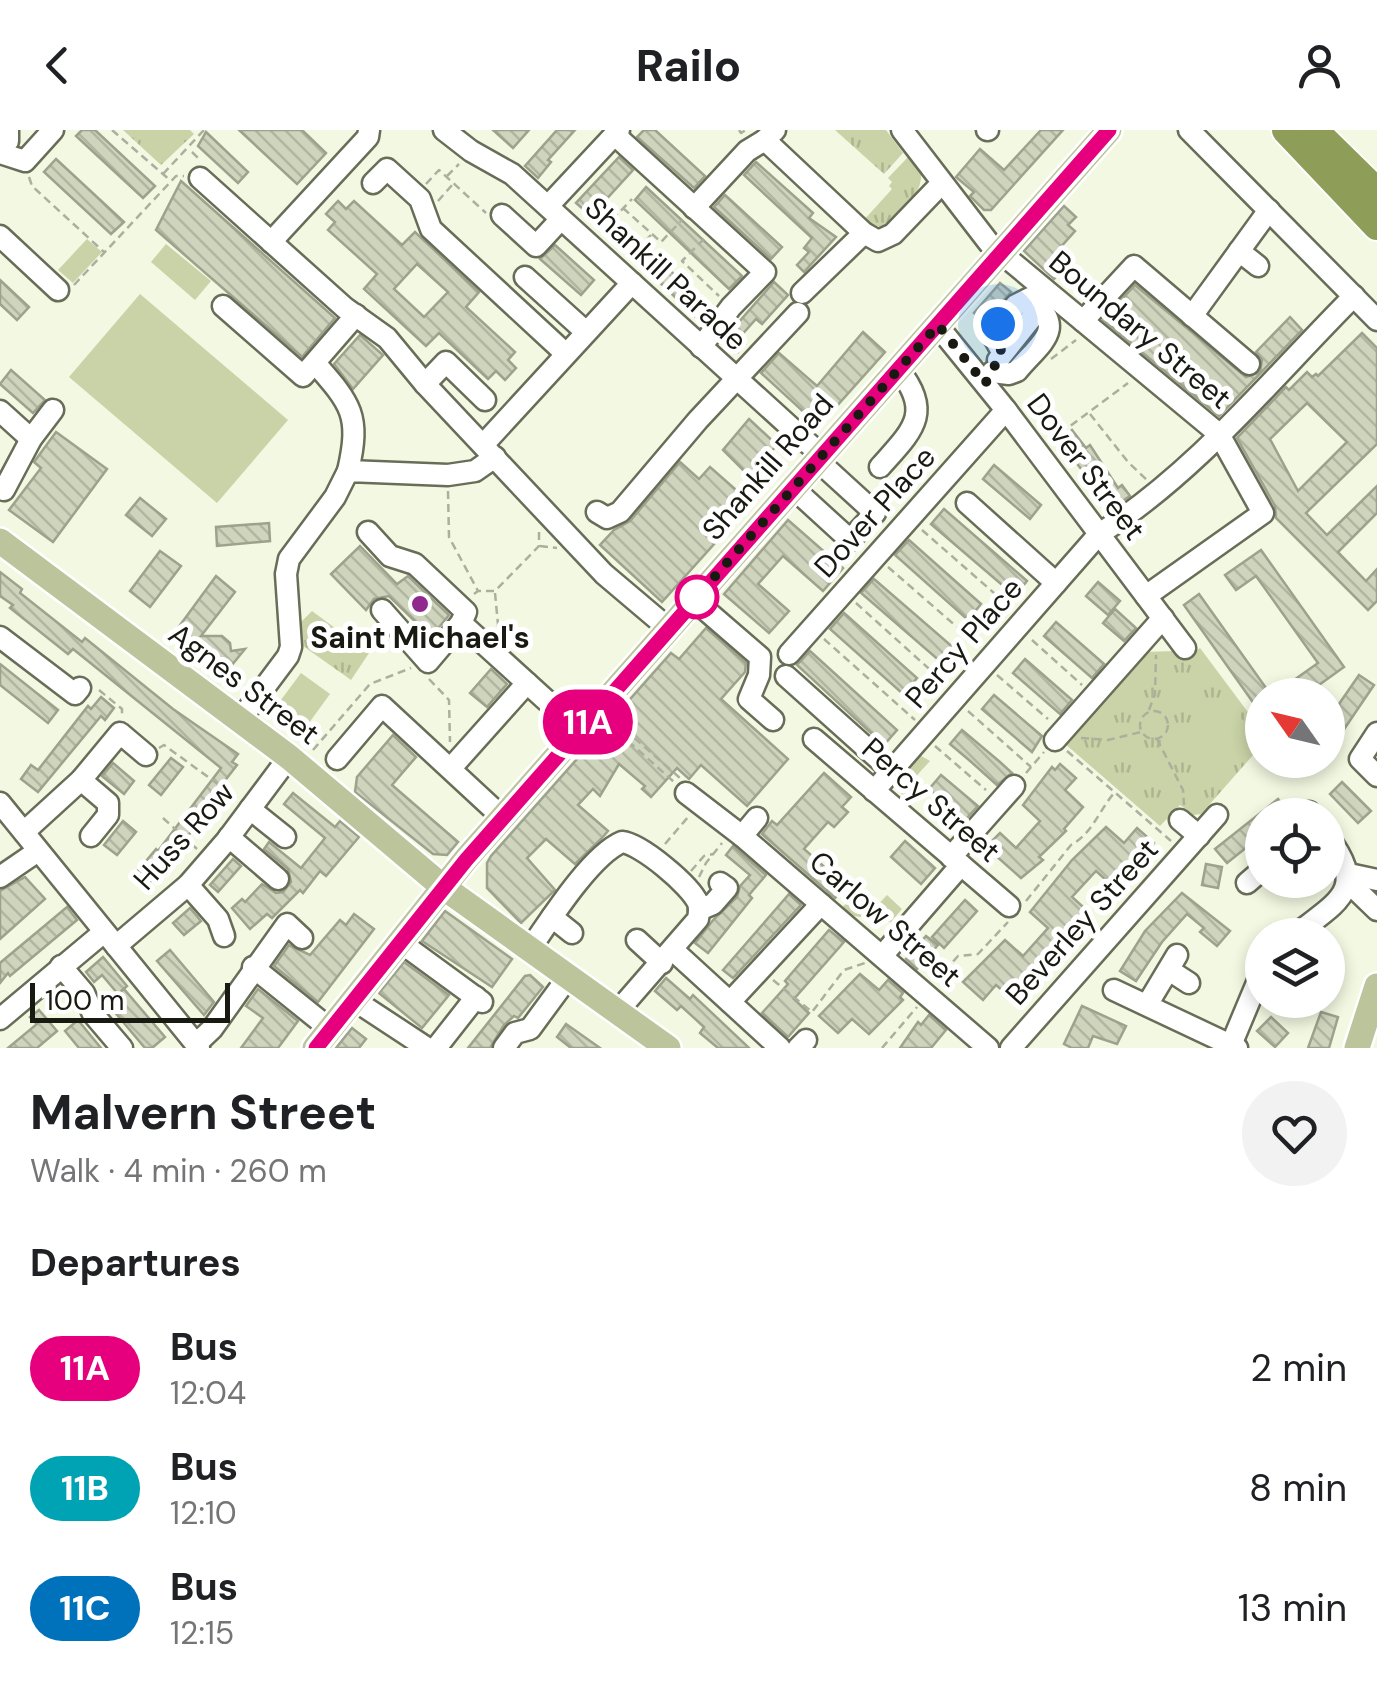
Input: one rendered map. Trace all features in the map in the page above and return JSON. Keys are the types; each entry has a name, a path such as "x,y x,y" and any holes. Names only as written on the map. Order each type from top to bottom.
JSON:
{"highway":[{"path":"1286,130 1377,226"},
{"path":"1314,130 1377,192"}],"main road":[{"name":"Shankill Road","path":"323,1039 443,887 1109,130"},
{"name":"Agnes Street","path":"0,541 294,762 443,887 668,1048"},
{"path":"479,846 475,875 480,913"},
{"path":"1357,1048 1377,986"}],"street":[{"path":"8,130 8,141 0,152 24,162 53,130"},
{"path":"271,242 368,138 369,130"},
{"path":"444,130 470,151 512,174 554,212 536,246 502,215"},
{"name":"Boundary Street","path":"902,130 1000,252 1218,434 1263,513 1146,596"},
{"path":"1189,130 1377,320"},
{"path":"617,132 765,272 701,347"},
{"name":"Shankill Parade","path":"617,132 554,212 874,513 850,540 815,508"},
{"path":"694,208 747,151 770,135 864,234 878,240 893,234 942,183"},
{"path":"373,183 387,169 420,199 431,230 566,354"},
{"path":"200,178 387,338 425,384 604,574 669,629"},
{"path":"1192,316 1269,210"},
{"path":"597,512 607,518 620,512 864,234"},
{"path":"0,236 58,290"},
{"path":"1240,251 1258,266"},
{"path":"1083,320 1134,266 1242,365"},
{"path":"526,276 586,332"},
{"path":"348,471 448,475 475,471 586,332 625,276"},
{"name":"Percy Place","path":"874,791 1099,534 1158,492 1209,447 1354,296"},
{"path":"224,306 349,404 354,446 337,500 290,559 286,574 288,656 240,720"},
{"path":"1040,306 1051,323 1049,332 1016,371 988,378 1002,352 1040,306"},
{"path":"309,370 356,314"},
{"name":"Dover Street","path":"938,325 988,378 1006,410 1146,596 1158,625 1184,648"},
{"path":"425,384 446,362 486,400"},
{"path":"880,468 915,427 917,402 911,385 898,369"},
{"path":"4,490 30,439 53,410"},
{"name":"Dover Place","path":"789,654 1006,410"},
{"path":"0,411 30,439"},
{"path":"792,488 815,508 840,481"},
{"path":"967,503 1056,582"},
{"path":"368,532 390,556 415,564 494,654 580,731"},
{"path":"694,600 760,656 760,675 749,699 773,720"},
{"path":"382,610 426,660 461,615"},
{"path":"1058,736 1158,625"},
{"path":"0,637 75,694 80,688"},
{"name":"Percy Street","path":"786,676 892,770"},
{"path":"451,768 526,683"},
{"path":"338,758 382,706 504,818"},
{"path":"24,832 81,780 120,733 146,754"},
{"path":"1377,733 1360,759 1377,776"},
{"name":"Percy Street","path":"814,739 1008,906"},
{"name":"Huss Row","path":"0,1018 61,966 110,939 188,884 250,808 294,762"},
{"path":"81,780 108,803 108,815 91,836"},
{"path":"879,953 1014,786"},
{"name":"Carlow Street","path":"696,798 988,1048"},
{"path":"0,803 189,1044 212,1029 286,924 302,938"},
{"path":"250,808 285,837"},
{"name":"Beverley Street","path":"1021,1044 1077,972 1217,815"},
{"path":"738,832 757,818"},
{"name":"Beverley Street","path":"1180,820 1198,836"},
{"path":"229,837 278,879"},
{"path":"530,949 552,916 614,846 650,846 697,904 692,930 618,1011"},
{"path":"0,878 38,851"},
{"path":"1345,865 1348,878 1377,910"},
{"path":"1348,878 1377,880"},
{"path":"1316,918 1332,905 1348,878"},
{"path":"697,904 712,904 727,888 720,883"},
{"path":"188,884 218,919 224,936"},
{"path":"730,1002 821,904"},
{"path":"552,916 572,933"},
{"path":"636,940 668,957 730,1002 780,1048"},
{"path":"400,942 479,999 436,1048"},
{"path":"1147,1006 1173,963 1189,983"},
{"path":"61,966 122,1048"},
{"path":"253,968 323,1039"},
{"path":"1077,972 1147,1006 1203,1041 1234,1047 1245,1017"},
{"path":"504,1048 515,1034 530,1029 569,976"},
{"path":"354,1000 426,1048"}],"path":[{"path":"58,290 73,286 171,181 112,130"},
{"path":"192,130 198,136"},
{"path":"162,175 204,130"},
{"path":"739,130 746,130"},
{"path":"446,178 470,151"},
{"path":"24,162 32,186 104,253"},
{"path":"421,188 439,170 488,214 502,215"},
{"path":"612,220 632,199"},
{"path":"624,208 661,242 694,208"},
{"path":"716,228 682,261 732,307"},
{"path":"625,276 652,234"},
{"path":"1037,452 1144,371"},
{"path":"1085,414 1158,492"},
{"path":"448,475 449,536 478,591"},
{"path":"478,591 495,591 538,546 542,508"},
{"path":"910,519 1094,696"},
{"path":"876,556 988,660 1115,792 1184,852"},
{"path":"461,615 478,591"},
{"path":"494,654 500,645 495,591"},
{"path":"844,592 1031,767"},
{"path":"1149,712 1158,712 1168,721 1165,734 1157,739 1141,732 1140,722 1149,712 1156,683 1158,625"},
{"path":"812,628 999,802"},
{"path":"294,762 370,684 426,660 429,681 449,700 451,768"},
{"path":"80,688 91,684 122,709 120,733"},
{"path":"610,717 696,798"},
{"path":"606,722 696,798"},
{"path":"1058,736 1108,740 1141,732"},
{"path":"1014,786 1058,736"},
{"path":"1157,739 1186,798 1176,816 1180,820"},
{"path":"146,754 164,745 250,808"},
{"path":"882,1048 958,956 978,954 1049,876 1051,867 1098,819 1115,792"},
{"path":"650,846 696,798"},
{"path":"163,818 210,860"},
{"path":"697,904 699,878 712,854 738,832"},
{"path":"689,874 704,856 712,854"},
{"path":"761,969 812,1012 844,970 864,964 879,953"}],"green space":[{"path":"123,130 190,130 194,134 161,165"},
{"path":"835,130 886,130 903,153 884,174"},
{"path":"908,157 921,175 913,198 880,227 863,221 892,189 888,178"},
{"path":"87,239 102,252 73,283 58,270"},
{"path":"166,244 211,281 195,300 151,262"},
{"path":"140,294 288,420 217,503 69,377"},
{"path":"312,611 369,653 351,680 303,646 301,622"},
{"path":"1200,648 1245,708 1245,764 1201,814 1193,815 1180,805 1160,826 1064,743 1145,652 1174,651 1183,660"},
{"path":"301,673 330,694 298,738 269,716"},
{"path":"1228,707 1245,722 1245,750 1217,783 1185,757"},
{"path":"918,754 930,761 909,784 919,794 910,803 892,783"},
{"path":"856,892 875,908 887,895 902,909 891,922 848,915 841,909"}],"building":[{"path":"82,130 95,130 155,186 143,198 76,136"},
{"path":"239,130 302,130 326,153 297,184"},
{"path":"493,130 529,130 513,148"},
{"path":"557,130 575,130 548,160 551,162 538,178 525,166"},
{"path":"644,130 655,130 705,176 694,188 637,137"},
{"path":"1041,130 1063,130 991,210 984,210 970,196 974,192 956,177 980,149 1004,170"},
{"path":"206,132 248,172 238,183 198,146"},
{"path":"619,157 633,170 591,216 576,203"},
{"path":"56,159 124,222 111,234 44,172"},
{"path":"756,162 813,213 809,218 836,237 804,272 797,265 809,252 804,248 812,238 744,175"},
{"path":"181,181 335,318 302,357 156,230"},
{"path":"646,187 742,276 729,289 635,200"},
{"path":"725,195 782,247 771,259 714,207"},
{"path":"338,201 346,209 354,201 402,245 415,232 479,292 466,307 515,352 508,360 516,368 505,380 496,371 488,379 439,333 426,346 364,289 377,274 328,230 335,222 326,214","holes":["417,264 448,292 424,317 394,289"]},
{"path":"1064,206 1076,217 1068,225 1075,231 1050,259 1062,270 1054,279 1024,251"},
{"path":"616,220 712,310 702,323 606,231"},
{"path":"555,245 594,280 581,295 540,259"},
{"path":"0,280 29,307 17,320 0,304"},
{"path":"774,282 788,295 762,324 756,319 739,338 745,344 738,352 724,339"},
{"path":"1000,283 1011,292 984,322 974,313"},
{"path":"1135,285 1246,377 1260,372 1262,360 1256,352 1290,317 1302,330 1219,416 1103,320"},
{"path":"863,332 885,352 819,426 761,373 779,353 817,386"},
{"path":"1362,333 1377,348 1377,444 1306,513 1327,535 1377,486 1377,513 1338,552 1366,581 1377,569 1377,601 1368,610 1276,518 1275,506 1237,438 1286,387 1289,390 1307,372 1318,376","holes":["1307,403 1347,442 1298,491 1270,439"]},
{"path":"360,335 383,355 353,389 334,364"},
{"path":"11,370 45,400 33,413 0,384"},
{"path":"749,419 777,445 749,476 723,450"},
{"path":"1072,430 1086,448 1090,445 1118,488 1122,485 1130,496 1118,504 1110,494 1104,499 1059,440"},
{"path":"56,432 107,469 53,542 9,510 41,468 34,462"},
{"path":"680,462 699,479 710,467 751,503 662,602 600,545 630,521"},
{"path":"994,465 1041,505 1030,519 983,479"},
{"path":"140,498 166,519 152,536 126,515"},
{"path":"944,509 1027,581 1015,596 931,524"},
{"path":"788,520 843,568 823,591 783,556 758,584 789,611 769,633 724,594"},
{"path":"269,523 270,541 217,546 216,527"},
{"path":"909,540 981,604 968,620 895,555"},
{"path":"360,546 397,584 408,576 449,615 431,637 389,596 374,599 366,610 331,574"},
{"path":"1261,550 1344,667 1329,678 1297,678 1318,663 1256,576 1236,590 1225,575"},
{"path":"160,551 181,566 150,607 130,591"},
{"path":"0,572 82,642 85,638 173,709 238,754 232,762 237,765 220,787 224,790 184,841 187,843 149,883 136,873 158,851 221,768 73,649 68,654 10,608 13,605 0,596"},
{"path":"216,576 235,592 201,636 222,636 230,643 231,651 245,649 222,677 221,665 212,666 202,660 200,652 175,632"},
{"path":"874,579 962,655 949,669 861,593"},
{"path":"1098,582 1120,601 1108,615 1086,596"},
{"path":"1199,594 1259,678 1245,678 1245,691 1184,605"},
{"path":"1115,609 1136,628 1124,641 1103,623"},
{"path":"844,613 917,678 903,694 830,629"},
{"path":"1056,622 1104,664 1092,678 1044,636"},
{"path":"706,628 746,663 745,672 721,699 788,759 747,806 701,765 689,779 677,768 651,797 642,789 645,786 619,764 600,796 593,789 578,805 608,831 602,838 575,864 546,839 527,858 555,890 521,923 487,888 487,863 491,856 671,653 679,659"},
{"path":"810,651 897,730 884,745 797,665"},
{"path":"1025,659 1072,700 1060,714 1013,673"},
{"path":"0,664 58,710 48,723 0,685"},
{"path":"491,669 507,684 487,707 470,693"},
{"path":"1359,675 1374,685 1345,728 1345,695"},
{"path":"994,695 1042,736 1032,752 982,709"},
{"path":"101,697 114,708 105,720 101,716 38,792 21,779 31,765 38,770 88,706 91,709"},
{"path":"962,730 1012,773 997,785 950,744"},
{"path":"393,735 416,757 392,785 458,842 447,855 433,854 355,792 357,777"},
{"path":"171,758 183,767 161,795 149,785"},
{"path":"113,763 134,781 124,794 102,776"},
{"path":"1060,764 1076,778 1065,790 1083,807 1066,831 1039,857 1043,860 1021,878 986,847 1000,833 1016,848 1040,821 1023,805 1052,767 1055,770"},
{"path":"824,773 851,797 842,807 848,812 834,827 828,822 804,849 846,886 835,898 762,834 772,821 777,825"},
{"path":"941,775 978,806 965,820 929,789"},
{"path":"1342,782 1371,811 1358,823 1345,810 1345,798 1330,794"},
{"path":"293,793 335,827 340,821 359,837 326,876 320,871 303,893 300,890 272,918 267,914 250,929 232,908 242,899 245,902 262,884 276,893 283,892 291,882 288,869 264,849 269,842 301,868 325,838 284,804"},
{"path":"123,821 136,832 117,855 104,845"},
{"path":"1245,825 1245,849 1227,863 1215,849"},
{"path":"1106,827 1124,843 1137,828 1154,843 1136,868 1114,887 1096,871 1072,897 1091,914 1074,938 1063,950 1060,948 1014,1000 996,985 983,1000 963,982 1005,940 1023,956 1048,928 1030,912 1072,860"},
{"path":"905,841 935,868 921,884 891,857"},
{"path":"733,846 766,875 708,953 695,943 737,897 740,886 750,875 726,855"},
{"path":"233,859 241,866 218,892 210,885"},
{"path":"1206,864 1222,867 1218,888 1202,885"},
{"path":"25,877 45,899 0,939 0,891"},
{"path":"1182,893 1230,931 1217,946 1187,914 1136,981 1120,971 1145,931"},
{"path":"789,894 801,905 733,978 723,970"},
{"path":"965,900 977,911 944,948 932,937"},
{"path":"67,907 77,920 0,983 0,963"},
{"path":"190,908 201,921 184,935 173,923"},
{"path":"445,911 512,959 492,987 422,941"},
{"path":"354,914 374,929 318,1002 274,966 289,945 310,955 340,920 346,925"},
{"path":"829,930 844,942 794,999 809,1013 788,1037 762,1013"},
{"path":"926,936 938,945 917,969 906,959"},
{"path":"170,950 214,1002 204,1015 157,961"},
{"path":"103,957 127,986 118,994 102,975 94,982 86,972"},
{"path":"404,962 449,995 422,1028 379,993"},
{"path":"860,974 879,990 888,980 903,993 903,1000 869,1034 852,1019 838,1033 819,1016"},
{"path":"530,975 543,987 518,1018 514,1016 504,1025 490,1048 468,1048 525,976"},
{"path":"666,978 690,999 693,995 749,1048 718,1048 700,1033 704,1027 681,1006 677,1010 655,991"},
{"path":"124,989 165,1037 152,1048 145,1048 107,1003"},
{"path":"258,989 298,1021 278,1048 241,1048 263,1018 246,1006"},
{"path":"1082,1006 1126,1026 1117,1044 1093,1036 1088,1048 1064,1044"},
{"path":"39,1010 57,1031 37,1048 8,1048 37,1024 30,1017"},
{"path":"929,1015 946,1030 931,1048 900,1048 918,1022 921,1025"},
{"path":"1272,1018 1288,1033 1275,1047 1257,1031"},
{"path":"1319,1018 1338,1018 1329,1048 1308,1048"},
{"path":"78,1020 101,1048 79,1048 65,1031"},
{"path":"566,1024 600,1048 571,1048 557,1037"},
{"path":"352,1028 366,1039 359,1048 336,1048"}],"bus line":[{"name":"11A","path":"316,1048 466,860 1109,130"}],"place":[{"name":"Saint Michael's","path":"420,604"}],"route":[{"path":"697,597 694,600 938,325 985,384 1002,352 992,334 998,324"}]}
